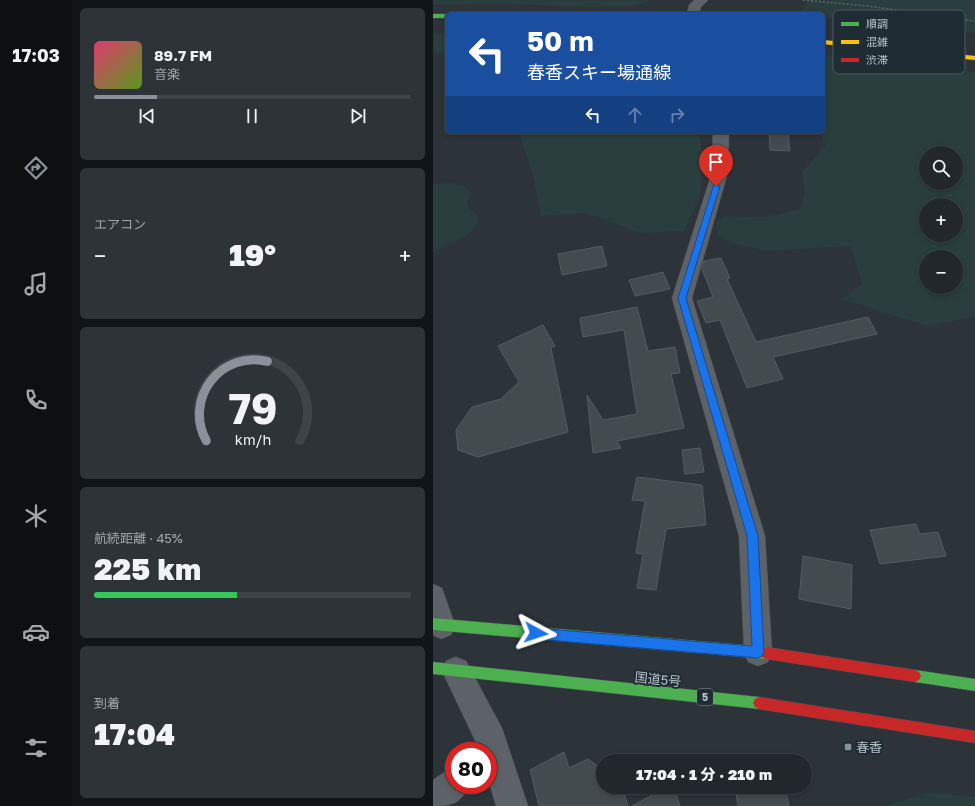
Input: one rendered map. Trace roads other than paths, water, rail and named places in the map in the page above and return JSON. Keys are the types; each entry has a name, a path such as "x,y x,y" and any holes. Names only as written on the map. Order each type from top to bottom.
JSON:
{"highway":[{"path":"433,16 445,16"},
{"path":"433,26 445,25"},
{"path":"965,57 975,58"},
{"path":"437,625 758,652 975,685"},
{"name":"国道5号","path":"444,669 754,702 975,737"}],"street":[{"path":"693,12 695,4 702,0"},
{"path":"721,134 720,172 682,298 752,536 758,652"},
{"path":"433,597 437,625"},
{"path":"444,669 491,739 491,742"},
{"path":"497,768 512,806"},
{"path":"433,800 445,791"}],"place":[{"name":"春香","path":"848,747"}]}
